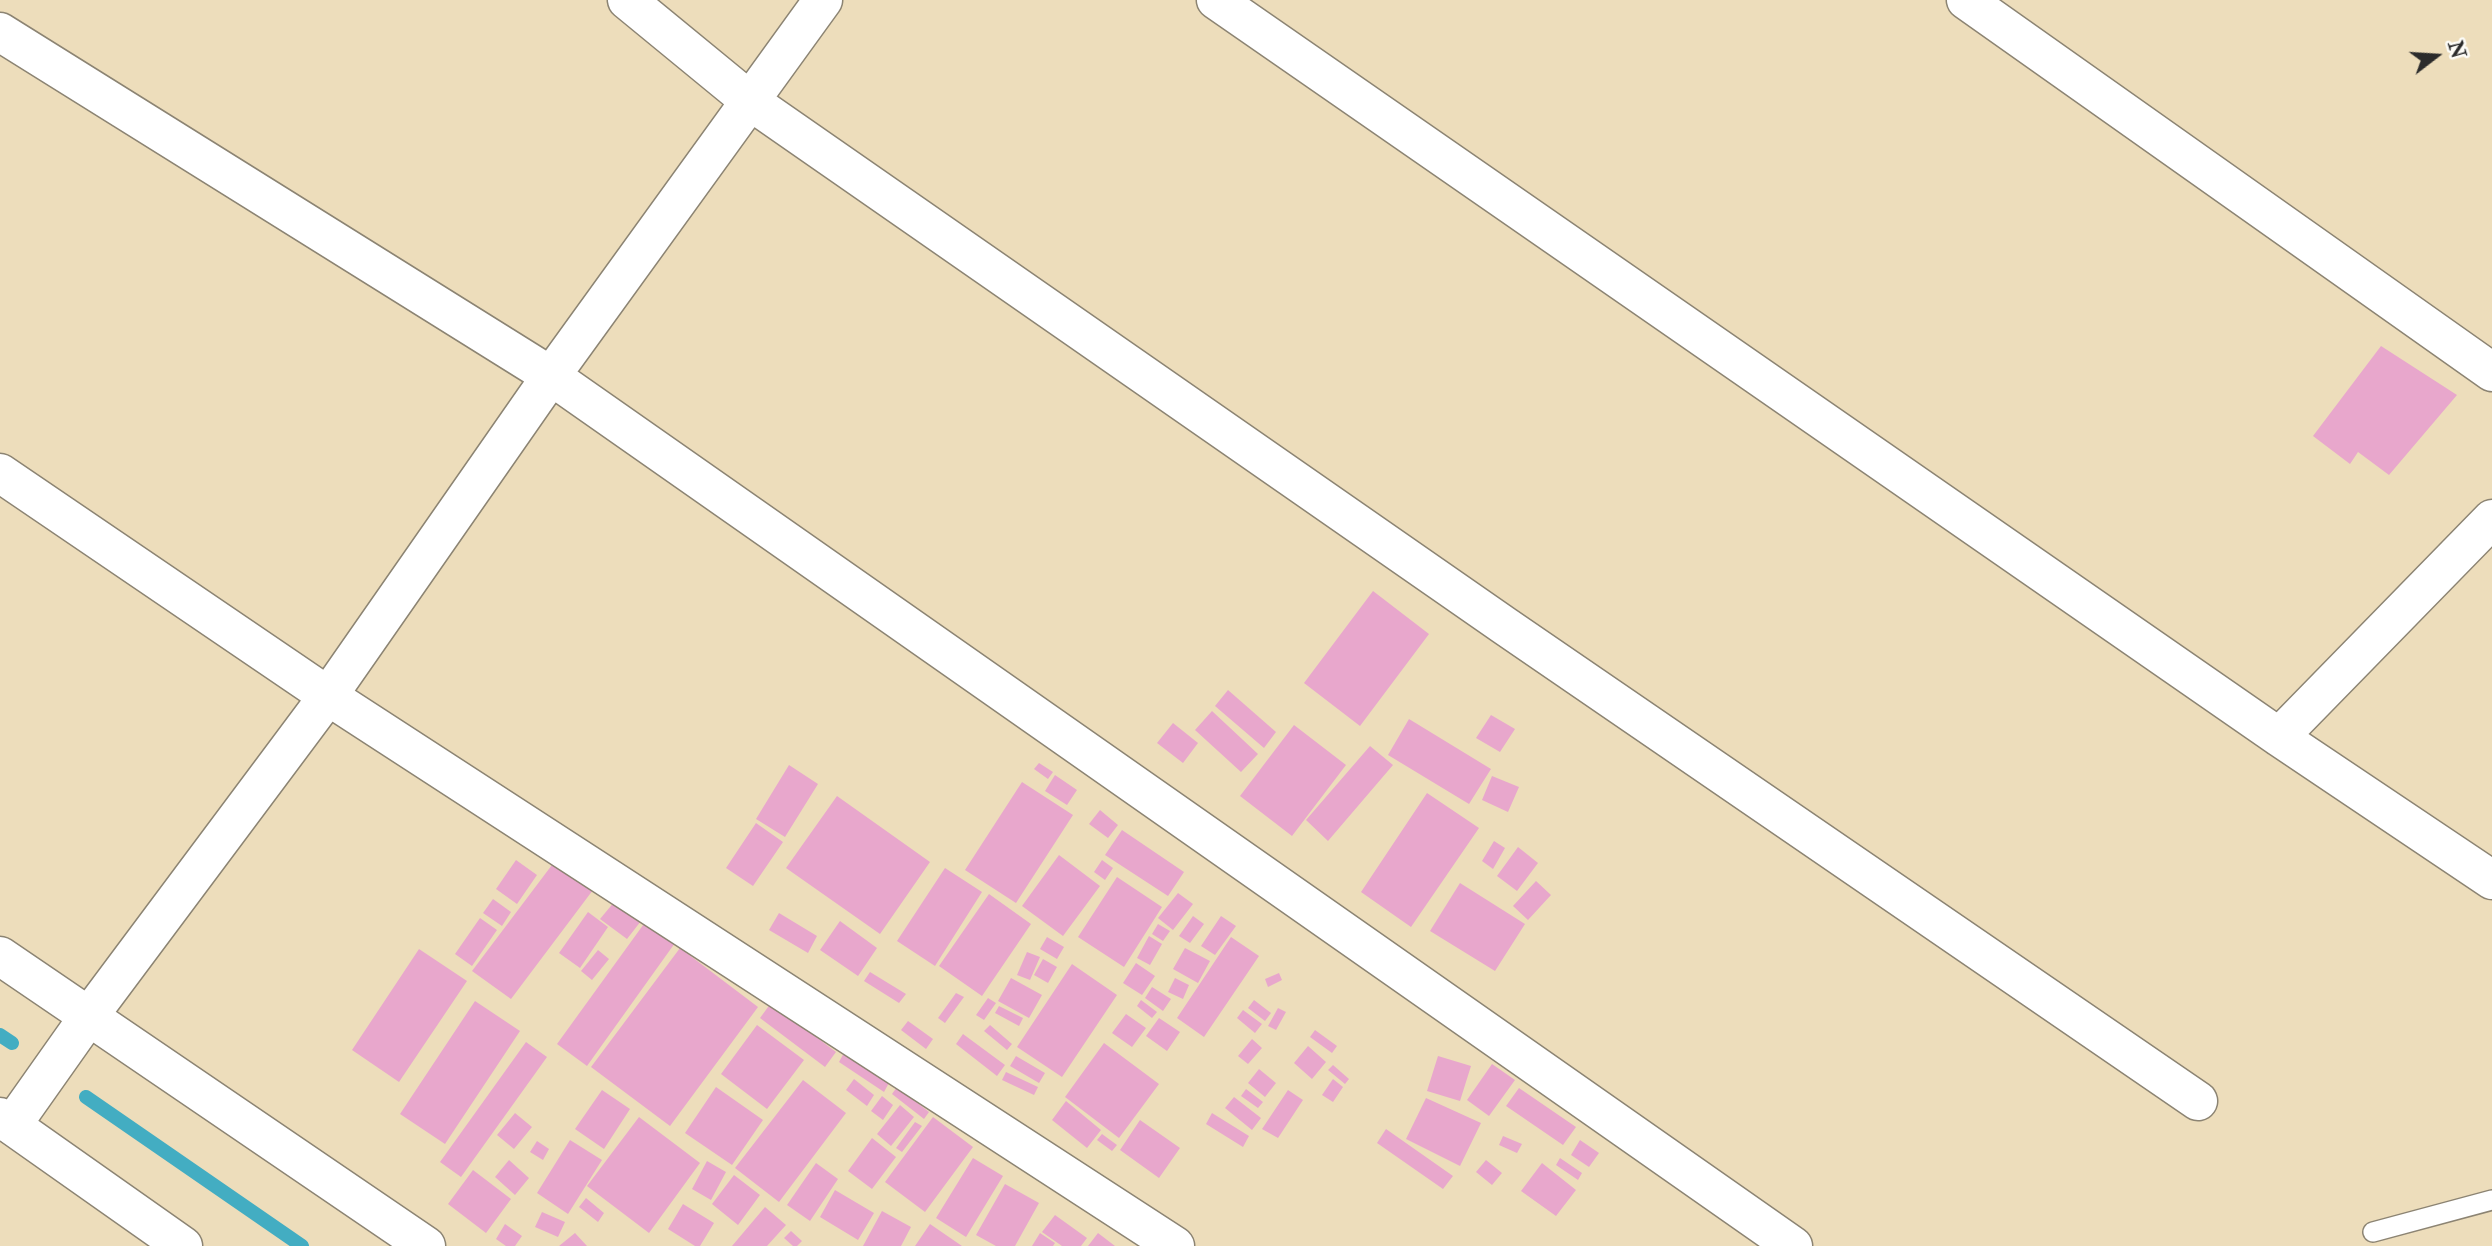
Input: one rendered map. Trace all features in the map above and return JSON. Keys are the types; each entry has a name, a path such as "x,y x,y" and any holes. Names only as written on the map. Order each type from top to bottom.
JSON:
{"street":[{"path":"627,0 750,101 1517,634 2198,1101"},
{"path":"183,1246 6,1121 89,1016 328,696 551,376 823,0"},
{"path":"1216,0 2279,737 2492,880"},
{"path":"1966,0 2492,372"},
{"path":"0,32 551,376 1793,1246"},
{"path":"0,473 328,696 1175,1246"},
{"path":"2279,737 2492,519"},
{"path":"0,956 426,1246"}],"lane":[{"path":"2373,1232 2492,1200"}],"building":[{"path":"2381,346 2457,395 2389,475 2358,452 2350,464 2313,436"},
{"path":"1373,591 1429,634 1360,726 1304,683"},
{"path":"1228,690 1276,732 1264,748 1215,706"},
{"path":"1212,711 1258,754 1241,772 1195,730"},
{"path":"1491,715 1515,729 1500,752 1476,738"},
{"path":"1409,719 1491,769 1469,804 1388,755"},
{"path":"1173,723 1198,743 1183,763 1157,743"},
{"path":"1294,725 1346,765 1292,836 1240,796"},
{"path":"1370,746 1393,765 1328,841 1306,820"},
{"path":"1039,763 1053,772 1048,779 1034,769"},
{"path":"789,765 818,784 785,837 756,819"},
{"path":"1055,775 1077,790 1067,805 1045,791"},
{"path":"1492,776 1519,787 1508,812 1482,800"},
{"path":"1022,782 1073,815 1016,903 965,870"},
{"path":"1427,793 1479,828 1411,927 1361,892"},
{"path":"837,796 930,862 880,934 786,868"},
{"path":"1100,810 1118,825 1108,838 1089,824"},
{"path":"756,823 783,842 753,886 726,868"},
{"path":"1122,830 1184,872 1168,896 1105,855"},
{"path":"1494,841 1505,848 1493,869 1482,861"},
{"path":"1518,847 1538,863 1517,891 1497,876"},
{"path":"564,849 602,878 511,999 472,971"},
{"path":"1059,855 1100,886 1063,936 1022,906"},
{"path":"516,860 537,875 517,904 496,889"},
{"path":"1102,860 1113,868 1105,880 1094,872"},
{"path":"945,868 982,892 935,966 897,941"},
{"path":"1117,877 1162,907 1124,967 1078,937"},
{"path":"1536,881 1551,895 1528,920 1513,906"},
{"path":"1460,883 1525,924 1495,971 1430,931"},
{"path":"1178,893 1193,904 1173,930 1158,918"},
{"path":"989,894 1031,924 982,996 939,966"},
{"path":"493,899 511,912 502,926 483,913"},
{"path":"615,901 641,921 627,939 600,919"},
{"path":"588,912 608,927 580,968 559,953"},
{"path":"779,913 817,936 808,953 769,930"},
{"path":"1193,916 1204,924 1190,943 1179,936"},
{"path":"1221,916 1236,926 1215,955 1201,946"},
{"path":"480,918 497,930 472,966 455,954"},
{"path":"646,921 675,943 587,1066 557,1044"},
{"path":"840,921 877,948 858,976 820,950"},
{"path":"1158,924 1170,931 1163,941 1152,934"},
{"path":"1149,936 1162,944 1150,965 1137,958"},
{"path":"1047,937 1064,947 1057,959 1040,949"},
{"path":"1231,937 1259,956 1204,1037 1177,1018"},
{"path":"680,948 758,1007 670,1126 591,1067"},
{"path":"1185,948 1210,961 1198,983 1173,969"},
{"path":"419,949 467,981 399,1082 352,1050"},
{"path":"598,950 609,959 592,980 581,971"},
{"path":"1027,952 1040,957 1030,980 1017,975"},
{"path":"1043,959 1057,967 1048,983 1034,975"},
{"path":"1136,963 1155,976 1142,995 1123,983"},
{"path":"1072,964 1117,995 1062,1077 1017,1047"},
{"path":"870,972 906,994 899,1003 864,981"},
{"path":"1279,973 1282,980 1268,987 1265,979"},
{"path":"1011,978 1042,995 1029,1018 998,1001"},
{"path":"1175,978 1189,985 1183,999 1168,992"},
{"path":"1152,987 1171,999 1163,1011 1145,998"},
{"path":"956,993 964,997 945,1023 938,1018"},
{"path":"988,998 996,1003 984,1020 976,1015"},
{"path":"1141,1000 1157,1012 1152,1018 1137,1006"},
{"path":"1254,1000 1271,1013 1265,1021 1248,1008"},
{"path":"475,1001 520,1031 445,1144 400,1114"},
{"path":"771,1003 836,1052 825,1067 760,1018"},
{"path":"999,1006 1023,1018 1019,1026 995,1013"},
{"path":"1278,1008 1286,1012 1276,1030 1268,1026"},
{"path":"1243,1010 1262,1024 1255,1033 1237,1018"},
{"path":"1126,1014 1146,1028 1132,1047 1112,1033"},
{"path":"1159,1018 1180,1032 1167,1051 1146,1036"},
{"path":"908,1021 933,1039 926,1049 901,1030"},
{"path":"757,1025 804,1060 767,1109 721,1074"},
{"path":"990,1025 1012,1044 1007,1050 984,1031"},
{"path":"1315,1030 1337,1046 1332,1053 1310,1037"},
{"path":"963,1034 1005,1065 997,1076 956,1044"},
{"path":"1252,1039 1262,1048 1248,1064 1238,1056"},
{"path":"526,1042 547,1057 461,1177 440,1162"},
{"path":"1104,1043 1159,1084 1119,1138 1065,1097"},
{"path":"1308,1046 1326,1062 1312,1079 1294,1063"},
{"path":"845,1051 890,1081 884,1092 839,1062"},
{"path":"1016,1056 1045,1073 1039,1083 1010,1066"},
{"path":"1438,1056 1471,1066 1460,1101 1427,1091"},
{"path":"1492,1064 1515,1080 1489,1116 1467,1100"},
{"path":"1333,1065 1349,1079 1345,1084 1328,1070"},
{"path":"1259,1069 1276,1083 1265,1097 1248,1083"},
{"path":"1006,1072 1038,1087 1034,1095 1002,1080"},
{"path":"854,1079 874,1095 867,1106 846,1090"},
{"path":"1333,1079 1343,1087 1333,1102 1322,1095"},
{"path":"803,1080 846,1113 779,1202 735,1168"},
{"path":"716,1087 763,1120 732,1165 685,1133"},
{"path":"897,1087 929,1112 924,1119 892,1094"},
{"path":"1519,1088 1576,1127 1563,1145 1506,1106"},
{"path":"1246,1089 1263,1102 1258,1108 1241,1096"},
{"path":"602,1090 630,1109 604,1149 575,1129"},
{"path":"1288,1090 1303,1100 1278,1138 1262,1129"},
{"path":"882,1096 893,1105 883,1120 871,1111"},
{"path":"1234,1097 1261,1118 1252,1130 1225,1108"},
{"path":"1426,1098 1481,1123 1460,1166 1406,1139"},
{"path":"1066,1101 1101,1130 1087,1148 1052,1120"},
{"path":"900,1105 914,1117 891,1146 877,1134"},
{"path":"515,1113 532,1127 514,1149 497,1135"},
{"path":"1212,1113 1249,1136 1243,1147 1206,1124"},
{"path":"639,1117 700,1163 649,1233 587,1186"},
{"path":"933,1117 973,1147 925,1212 885,1182"},
{"path":"1140,1120 1180,1148 1159,1178 1120,1150"},
{"path":"915,1122 922,1126 902,1152 896,1148"},
{"path":"1386,1129 1453,1176 1443,1189 1377,1143"},
{"path":"1102,1134 1117,1145 1112,1151 1097,1140"},
{"path":"1503,1136 1522,1144 1517,1153 1499,1145"},
{"path":"872,1138 896,1157 872,1189 848,1171"},
{"path":"570,1140 602,1160 568,1214 537,1193"},
{"path":"1580,1140 1599,1153 1589,1167 1571,1155"},
{"path":"537,1141 549,1149 543,1160 530,1152"},
{"path":"973,1158 1003,1176 966,1237 936,1218"},
{"path":"1560,1158 1582,1173 1578,1180 1556,1165"},
{"path":"509,1160 529,1178 515,1195 495,1177"},
{"path":"1486,1160 1502,1173 1492,1185 1476,1172"},
{"path":"707,1161 726,1172 711,1200 692,1189"},
{"path":"816,1163 838,1179 810,1221 787,1205"},
{"path":"1542,1163 1576,1190 1556,1216 1521,1191"},
{"path":"473,1170 511,1199 486,1233 448,1204"},
{"path":"734,1175 760,1195 738,1225 712,1204"},
{"path":"1005,1184 1039,1203 1015,1246 996,1246 976,1235"},
{"path":"835,1190 874,1213 858,1240 820,1217"},
{"path":"586,1198 604,1213 598,1222 579,1207"},
{"path":"683,1204 714,1223 700,1246 695,1246 668,1229"},
{"path":"765,1207 786,1225 767,1246 732,1246"},
{"path":"882,1211 911,1227 901,1246 863,1246"},
{"path":"542,1212 565,1222 558,1237 535,1227"},
{"path":"1055,1215 1087,1238 1081,1246 1062,1246 1042,1232"},
{"path":"505,1224 522,1236 515,1246 506,1246 496,1239"},
{"path":"930,1224 962,1246 915,1246"},
{"path":"791,1231 802,1241 797,1246 784,1238"},
{"path":"575,1233 587,1246 559,1246"},
{"path":"1040,1233 1055,1243 1053,1246 1032,1246"},
{"path":"1098,1233 1115,1246 1088,1246"}],"waterway":[{"path":"0,1035 12,1043"},
{"path":"86,1097 302,1246"}]}
